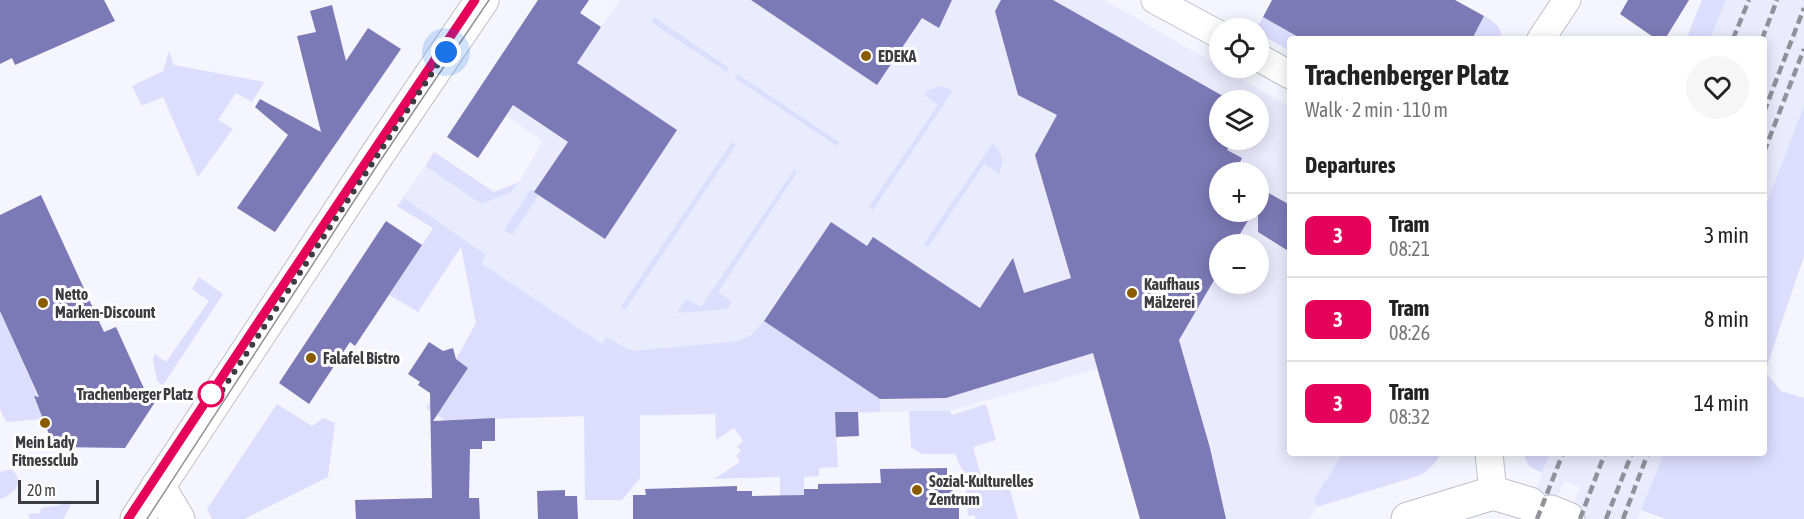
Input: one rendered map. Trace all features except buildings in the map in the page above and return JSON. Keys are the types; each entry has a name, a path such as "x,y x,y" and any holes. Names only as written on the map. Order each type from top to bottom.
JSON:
{"main road":[{"path":"137,519 482,0"},
{"path":"158,486 178,519"},
{"path":"1408,519 1493,493 1550,511"}],"street":[{"path":"1155,0 1209,29"},
{"path":"1543,36 1567,0"},
{"path":"1269,63 1287,73"},
{"path":"1489,456 1493,493"}],"shaded area":[{"path":"538,0 560,0 601,27 620,0 1105,0 1209,60 1209,78 1240,78 1261,90 1209,90 1209,150 1269,150 1269,95 1287,105 1287,456 1341,456 1314,499 1317,507 1309,519 1140,519 1097,369 950,411 495,418 461,246 397,206 425,166 481,204 519,182 543,141 475,95"},
{"path":"1702,0 1726,0 1711,36 1687,36"},
{"path":"1726,0 1804,0 1804,106 1767,202 1767,36 1711,36"},
{"path":"1484,16 1497,25 1501,36 1474,36"},
{"path":"654,17 729,68 727,72 651,22"},
{"path":"1269,20 1297,36 1287,36 1287,49 1269,39"},
{"path":"169,51 174,65 264,82 252,102 236,93 218,120 233,129 198,177 163,97 142,106 132,86 163,71"},
{"path":"738,74 839,142 837,146 735,78"},
{"path":"941,86 953,90 873,210 869,207 938,105 924,95 929,90"},
{"path":"1804,106 1804,256 1767,366 1767,202"},
{"path":"732,142 736,145 625,310 621,307"},
{"path":"993,143 1002,158 999,174 984,164 928,247 924,244"},
{"path":"434,152 494,192 519,182 511,192 481,204 425,166"},
{"path":"794,170 797,172 718,292 732,302 727,309 678,313 686,299 701,307"},
{"path":"531,189 539,195 512,235 504,230"},
{"path":"404,198 486,255 481,263 602,344 607,337 634,351 739,341 751,335 764,321 880,399 880,412 835,413 838,467 819,468 819,476 804,477 804,495 780,496 780,477 714,479 740,462 736,456 741,451 737,446 743,441 734,428 716,440 715,414 640,415 640,478 622,500 585,500 584,416 445,420 426,408 437,393 448,399 468,368 456,359 476,323 461,247 418,312 389,295 433,228 397,206"},
{"path":"199,277 223,294 163,385 157,381 153,358 155,354 166,362 209,301 192,289"},
{"path":"0,311 38,397 34,397 43,419 6,422 0,409"},
{"path":"1767,374 1781,391 1804,398 1804,519 1666,519 1641,510 1663,456 1767,456"},
{"path":"277,404 312,426 323,418 335,423 328,477 244,519 212,519 207,509"},
{"path":"986,404 996,440 973,447 984,488 1008,482 1018,519 975,519 975,515 968,516 966,479 955,454 922,454 911,447 909,411 950,411 952,415"},
{"path":"1341,456 1439,456 1421,475 1317,507 1314,499"},
{"path":"1524,456 1549,456 1542,473 1529,466"},
{"path":"1549,456 1663,456 1638,519 1568,519 1580,487 1564,481 1548,519 1524,519"},
{"path":"11,469 18,478 18,483 14,491 0,499 0,472"},
{"path":"70,500 71,505 63,519 30,519 28,514 40,513 41,508 61,505 61,501"}],"tram line":[{"path":"128,519 475,0"},
{"name":"3","path":"128,519 475,0"},
{"path":"147,519 380,161 489,0"}],"railway":[{"path":"1734,36 1749,0"},
{"path":"1763,36 1777,0"},
{"path":"1767,104 1804,8"},
{"path":"1767,144 1804,49"},
{"path":"1537,519 1562,456"},
{"path":"1580,519 1604,456"},
{"path":"1606,519 1631,456"},
{"path":"1623,519 1647,456"}],"place":[{"name":"EDEKA","path":"866,56"},
{"name":"Kaufhaus Mälzerei","path":"1132,293"},
{"name":"Netto Marken-Discount","path":"43,303"},
{"name":"Falafel Bistro","path":"311,358"},
{"name":"Trachenberger Platz","path":"211,394"},
{"name":"Mein Lady Fitnessclub","path":"45,423"},
{"name":"Sozial-Kulturelles Zentrum","path":"917,490"}],"route":[{"path":"211,394 215,401 446,52"}]}
